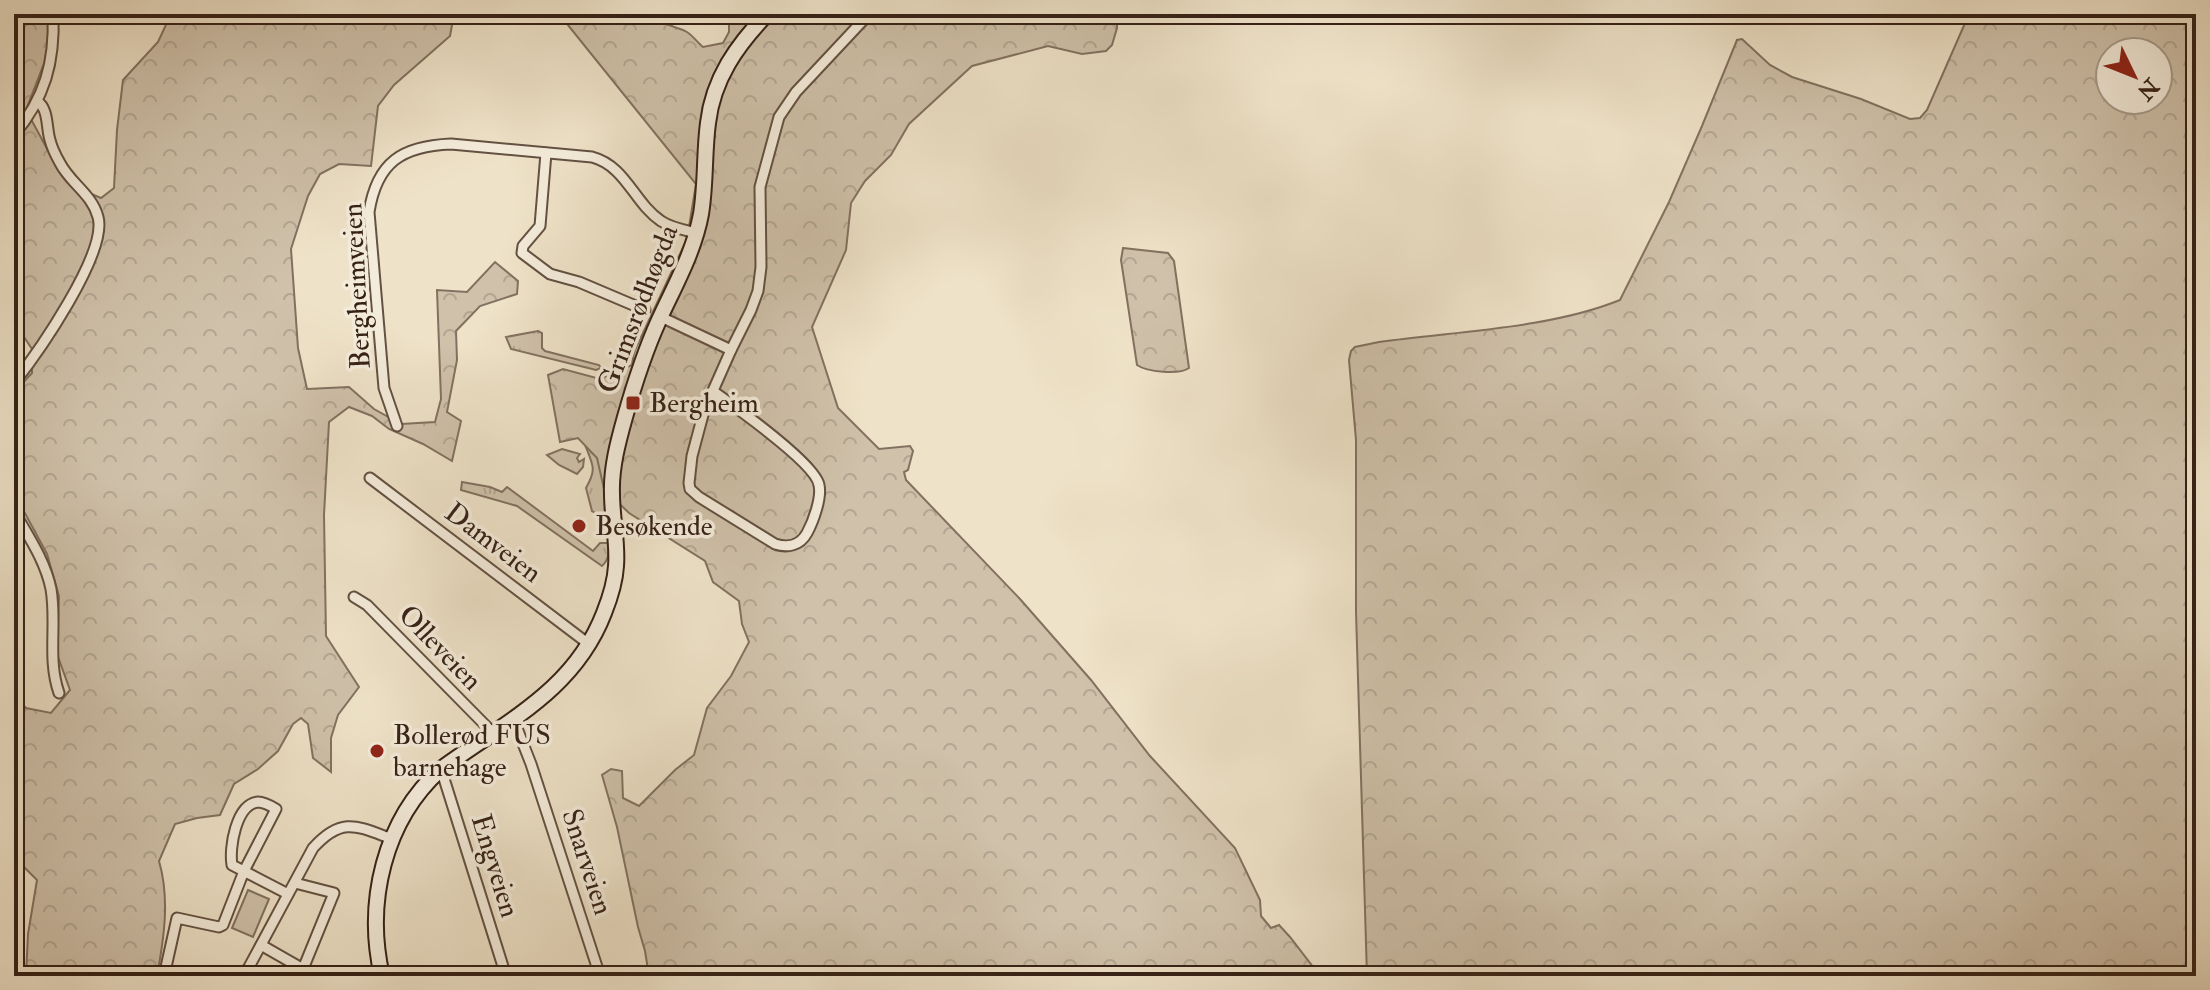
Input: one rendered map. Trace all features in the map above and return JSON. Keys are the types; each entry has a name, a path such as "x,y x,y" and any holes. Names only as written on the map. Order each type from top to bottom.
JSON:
{"main road":[{"name":"Grimsrødhøgda","path":"382,976 374,919 378,886 392,839 415,797 441,769 554,688 590,645 607,606 617,564 612,481 617,445 648,348 686,266 697,233 708,122 716,88 739,45 767,14"}],"street":[{"path":"14,135 28,119 51,65 53,14"},
{"path":"713,391 799,459 816,477 820,492 817,503 807,533 795,545 785,547 775,544 699,497 690,489 689,475 699,425 713,391 731,350 747,320 758,291 761,267 760,187 781,112 869,14"},
{"path":"14,383 55,326 82,278 99,232 94,206 61,165 50,141 45,112 37,101"},
{"name":"Bergheimveien","path":"397,426 384,388 370,223 375,186 385,170 399,157 434,144 451,144 600,159 621,175 663,223 697,233"},
{"path":"546,153 540,226 523,246 522,253 550,274 579,282 645,310"},
{"path":"661,317 731,350"},
{"name":"Damveien","path":"370,478 590,645"},
{"path":"14,511 41,558 50,587 52,655 59,693"},
{"name":"Olleveien","path":"354,597 367,605 492,732"},
{"name":"Snarveien","path":"513,718 600,976"},
{"name":"Engveien","path":"441,769 506,976"},
{"path":"164,976 177,918 222,927 244,871 276,809 260,802 252,804 242,812 231,863 244,871 288,894"},
{"path":"242,976 313,848 325,835 335,829 360,827 392,839"},
{"path":"261,945 302,972 334,893 295,883"}],"green space":[{"path":"20,14 48,14 49,44 26,110 70,185 101,198 114,188 123,80 158,42 171,14 454,14 450,36 394,85 378,106 371,166 339,164 320,174 308,196 291,249 298,348 307,389 349,387 374,409 401,424 435,422 441,399 437,290 467,292 495,262 518,281 517,294 480,306 456,331 457,360 447,412 461,421 452,461 389,429 372,416 349,407 329,422 324,515 326,636 359,687 338,715 331,738 331,772 313,758 308,724 301,718 293,724 278,751 258,769 234,784 220,815 175,824 159,861 165,904 157,976 26,976 28,934 37,880 14,857 14,838 20,815 14,811 14,695 26,708 51,713 70,690 57,654 59,596 47,554 14,493 14,392 32,373 32,349 14,322 14,72 17,69"},
{"path":"559,14 657,14 666,24 689,33 703,47 723,43 729,32 729,14 762,14 774,24 785,14 1117,14 1112,45 1106,51 1082,54 1048,46 972,66 909,124 891,155 865,181 851,203 846,250 812,327 838,408 879,449 910,446 913,451 908,470 904,472 906,480 1020,599 1091,680 1150,756 1235,848 1260,900 1261,916 1271,928 1279,925 1320,976 649,976 617,827 602,775 611,769 622,771 623,798 639,806 694,755 707,708 731,676 749,642 742,624 739,601 713,582 705,561 629,513 604,489 597,458 578,438 560,442 548,375 563,369 600,379 632,365 634,352 687,239 696,184"},
{"path":"1969,14 2185,14 2196,21 2196,976 1367,976 1356,612 1356,440 1349,360 1351,351 1355,347 1379,342 1532,323 1592,310 1620,300 1669,202 1737,40 1742,39 1770,65 1792,77 1861,99 1910,119 1920,118 1927,110"},
{"path":"1123,248 1168,253 1174,261 1189,368 1163,372 1137,365 1121,260"},
{"path":"538,331 542,333 542,348 545,351 601,368 596,370 511,349 506,337"},
{"path":"594,443 605,446 609,528 602,531 598,528 597,514 592,511 586,488 593,467 585,445"},
{"path":"562,449 580,454 577,458 579,462 584,459 583,467 577,474 547,455"},
{"path":"462,482 502,492 507,487 593,551 600,543 608,543 606,561 602,566 517,506 461,490"},
{"path":"248,890 269,899 253,937 232,928"}],"place":[{"name":"Bergheim","path":"633,403"},
{"name":"Besøkende","path":"579,526"},
{"name":"Bollerød FUS barnehage","path":"377,751"}]}
